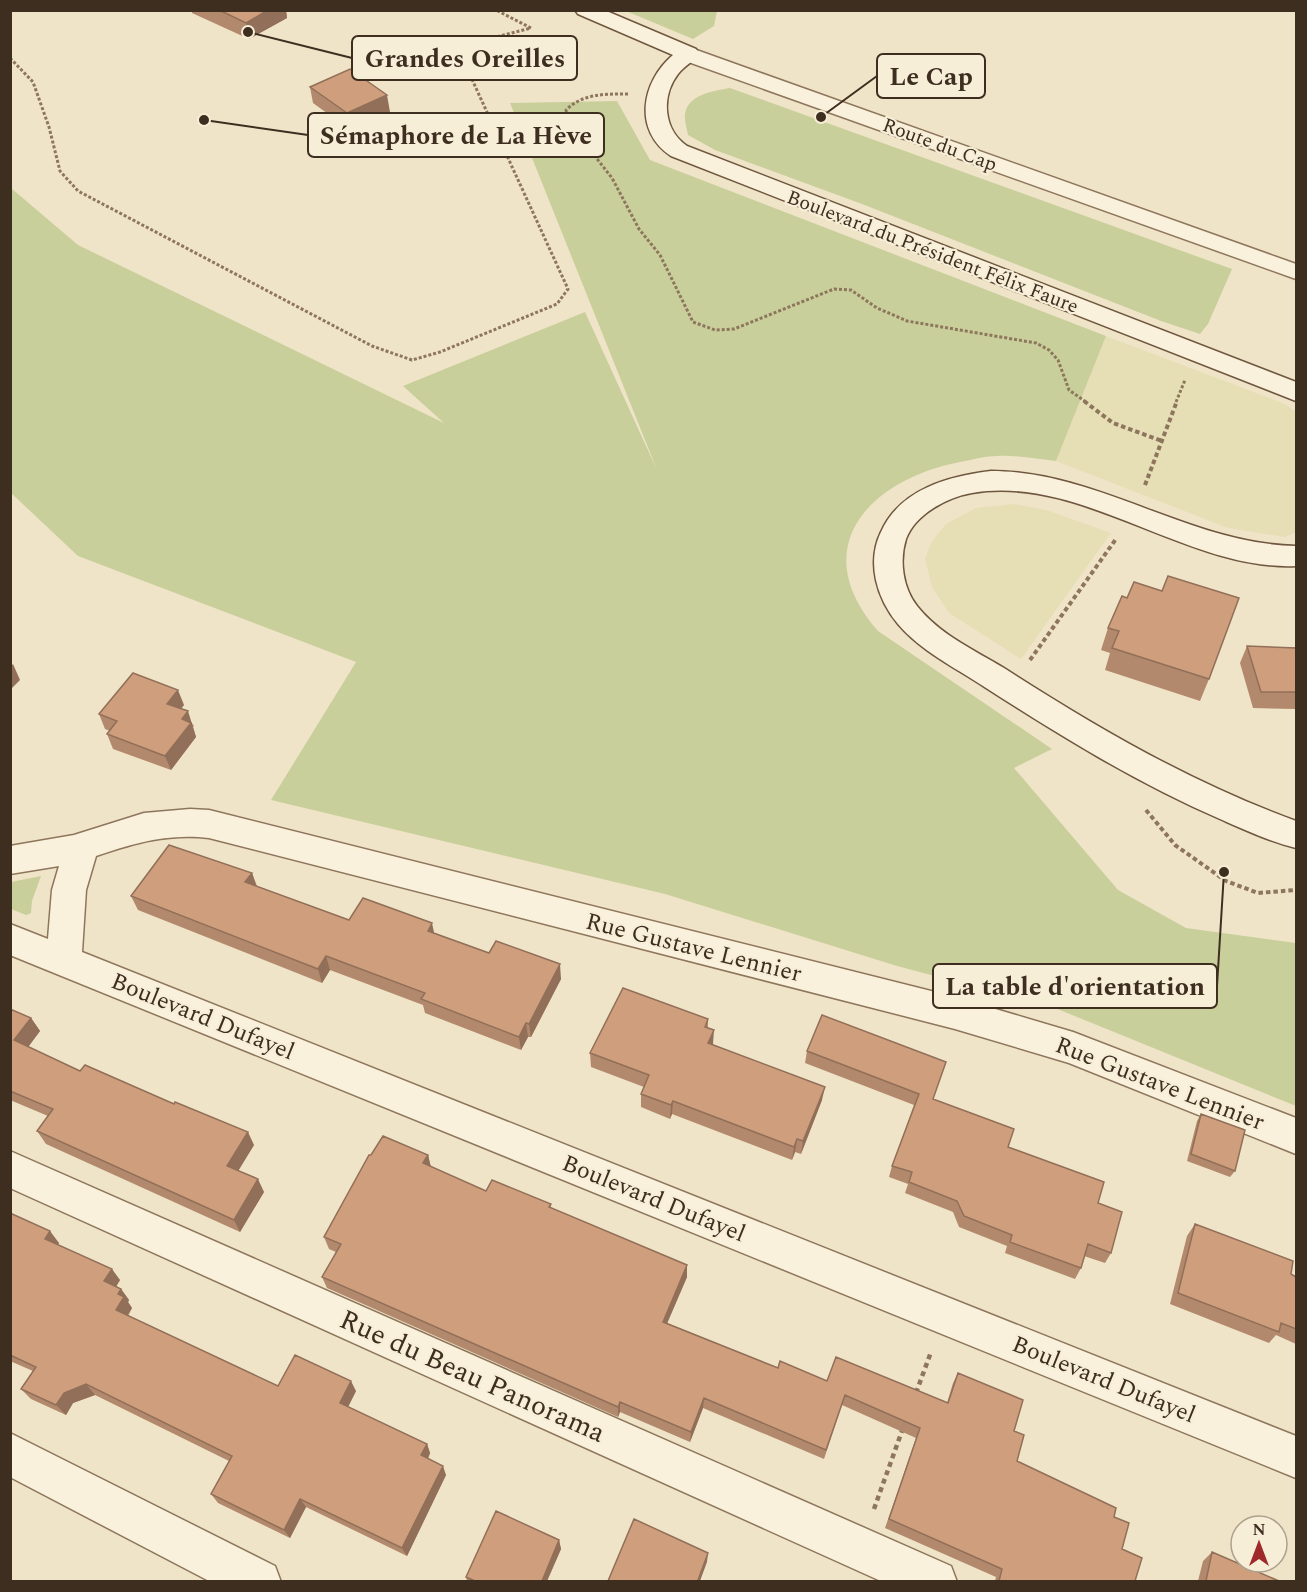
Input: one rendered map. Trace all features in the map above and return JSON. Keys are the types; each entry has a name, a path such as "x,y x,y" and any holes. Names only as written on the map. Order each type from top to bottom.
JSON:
{"street":[{"name":"Route du Cap","path":"585,10 688,54 1296,272"},
{"name":"Boulevard du Président Félix Faure","path":"688,54 667,74 659,94 654,117 657,130 672,147 699,160 1296,392"},
{"path":"1296,556 1279,557 1234,549 1058,488 1027,481 997,480 970,483 944,491 920,503 894,532 889,550 887,572 900,604 924,632 1053,716 1179,786 1296,835"},
{"name":"Rue Gustave Lennier","path":"10,860 81,847 131,828 153,823 193,821 209,824 954,1013 1073,1048 1296,1136"},
{"path":"64,960 69,890 81,847"},
{"name":"Boulevard Dufayel","path":"10,939 1296,1457"},
{"name":"Rue du Beau Panorama","path":"10,1169 935,1581"},
{"path":"10,1454 259,1581"}],"path":[{"path":"10,58 33,82 49,127 60,171 78,190 372,346 412,360 440,352 557,304 568,289 459,51 473,43 531,28 496,10"},
{"path":"659,94 593,96 572,102 566,110 569,123 612,178 639,229 660,255 693,322 715,330 734,329 834,289 851,290 877,308 907,321 1036,343 1049,350 1058,360 1068,390 1113,423 1162,441"},
{"path":"1024,668 1133,514 1195,353"},
{"path":"1140,803 1175,845 1226,881 1258,893 1296,890"},
{"path":"913,1402 944,1315"},
{"path":"874,1510 905,1423"}],"shaded area":[{"path":"1106,336 1285,404 1296,412 1296,532 1285,537 1228,528 1056,461"},
{"path":"1014,504 1046,510 1111,533 1021,659 949,613 932,587 925,559 932,541 946,524 976,508"}],"green space":[{"path":"626,11 717,11 714,26 693,39"},
{"path":"730,88 1232,269 1208,324 1200,334 1161,321 862,204 715,150 688,135 685,114 691,102 703,95"},
{"path":"617,101 650,160 1106,336 1056,461 1012,456 985,457 932,469 902,482 877,499 859,520 848,544 847,570 856,600 878,631 1052,749 1014,768 1118,890 1186,928 1296,943 1296,1106 1055,1008 897,966 665,894 271,800 356,662 78,556 11,493 11,188 78,245 444,423 403,386 585,312 657,470 510,103"},
{"path":"41,876 32,901 31,913 26,915 11,909 11,882"}],"building":[{"path":"219,10 268,10 246,23"},
{"path":"350,69 387,95 347,113 310,87"},
{"path":"1168,576 1239,598 1209,679 1112,648 1119,631 1108,628 1122,596 1127,598 1134,582 1162,591"},
{"path":"1247,646 1296,648 1296,692 1261,692"},
{"path":"133,673 178,690 167,704 188,711 182,719 191,723 165,756 107,734 117,721 99,714"},
{"path":"169,845 252,873 245,882 349,920 363,898 432,923 428,931 489,953 496,941 560,964 529,1024 526,1023 519,1037 421,999 425,993 326,956 318,969 131,896"},
{"path":"623,988 708,1019 705,1027 714,1030 708,1043 825,1087 803,1141 797,1139 794,1147 673,1101 671,1105 641,1094 649,1075 590,1053"},
{"path":"10,1009 31,1018 14,1040 80,1071 85,1065 174,1104 175,1102 248,1132 227,1166 258,1179 234,1220 37,1131 53,1109 10,1091"},
{"path":"822,1015 946,1062 933,1099 1014,1129 1008,1147 1104,1182 1098,1203 1122,1212 1111,1253 1088,1244 1081,1268 1010,1242 1012,1235 964,1216 957,1201 909,1182 912,1172 892,1166 919,1094 807,1051"},
{"path":"1201,1114 1245,1130 1235,1171 1191,1154"},
{"path":"383,1136 428,1155 423,1163 486,1191 492,1180 551,1204 549,1207 687,1265 663,1322 778,1368 780,1361 827,1381 836,1357 948,1403 958,1373 1023,1400 1014,1431 1024,1435 1017,1461 1116,1508 1114,1517 1129,1523 1122,1549 1142,1558 1135,1581 999,1581 1002,1569 889,1519 920,1428 845,1395 826,1450 704,1398 691,1432 620,1402 618,1407 322,1277 341,1244 324,1237 369,1155"},
{"path":"10,1213 50,1231 45,1239 112,1269 104,1281 121,1289 118,1294 124,1297 116,1310 278,1386 295,1355 351,1381 340,1403 427,1444 421,1455 443,1466 402,1548 300,1499 284,1530 211,1494 232,1456 86,1384 64,1393 56,1405 21,1389 36,1367 10,1355"},
{"path":"1195,1224 1293,1261 1291,1274 1296,1277 1296,1329 1281,1323 1279,1332 1178,1293"},
{"path":"496,1511 559,1540 542,1581 475,1581 466,1577"},
{"path":"634,1519 708,1553 698,1580 701,1581 608,1581"},
{"path":"1212,1552 1229,1559 1229,1574 1263,1574 1279,1581 1206,1581"}],"place":[{"name":"Grandes Oreilles","path":"248,32"},
{"name":"Le Cap","path":"821,117"},
{"name":"Sémaphore de La Hève","path":"204,120"},
{"name":"La table d'orientation","path":"1224,872"}]}
